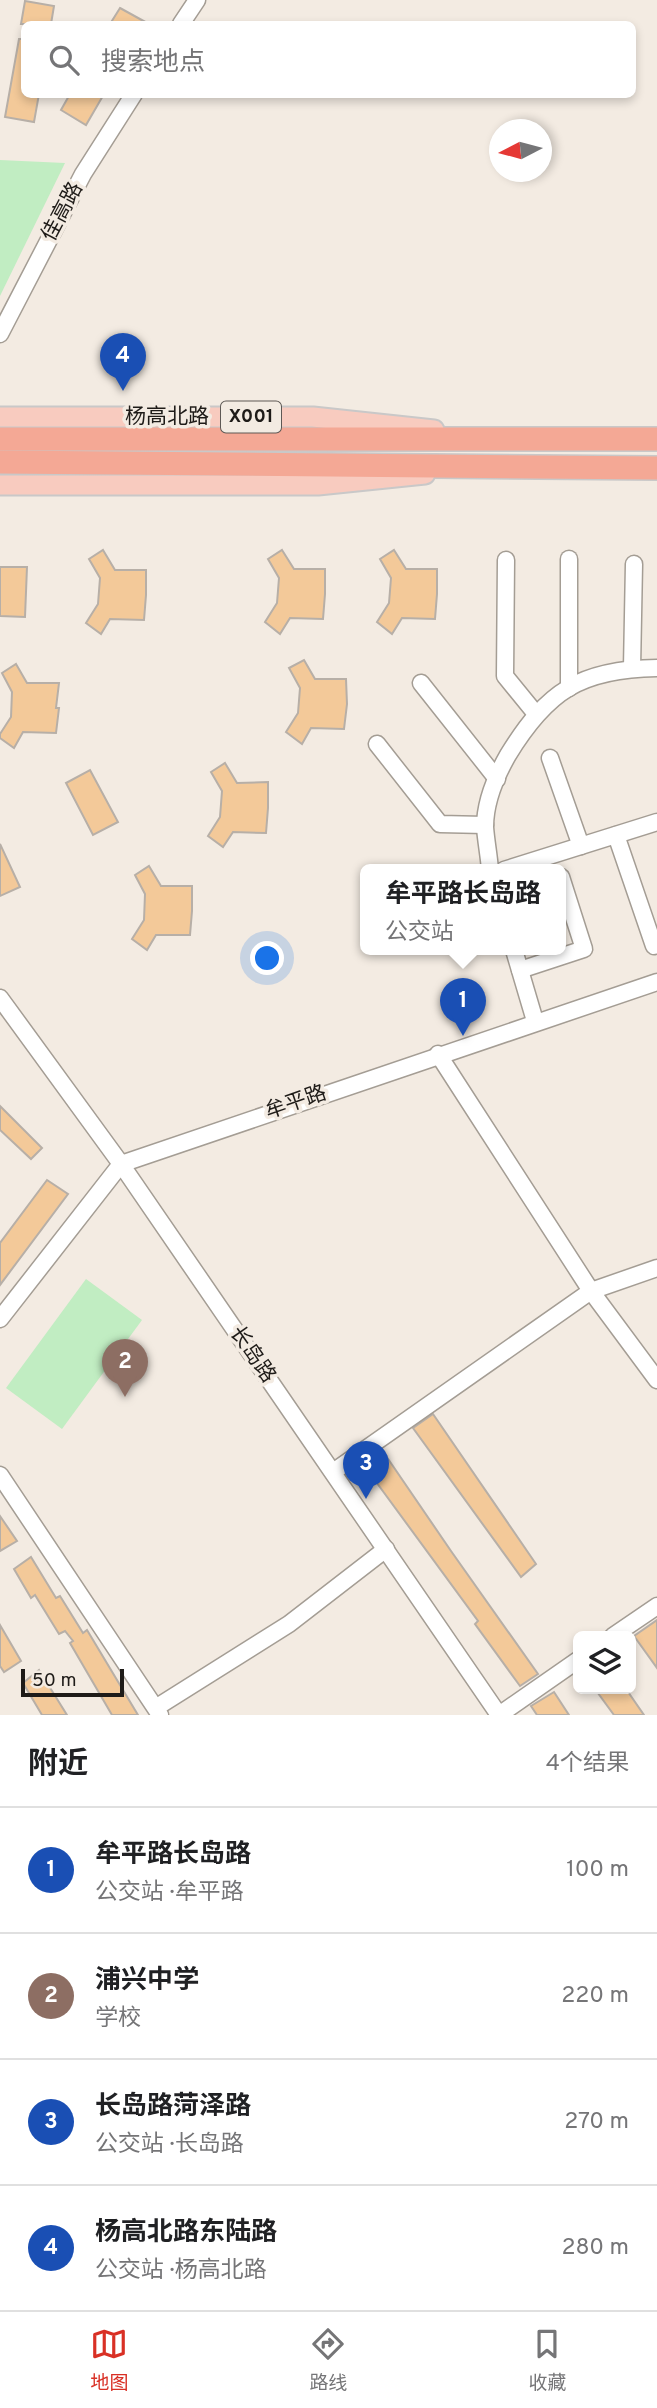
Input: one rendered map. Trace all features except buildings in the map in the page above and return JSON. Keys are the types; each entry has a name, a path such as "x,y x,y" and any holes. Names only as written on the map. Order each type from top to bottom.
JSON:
{"highway":[{"name":"杨高北路","path":"0,439 657,439"},
{"name":"X001","path":"0,462 657,468"}],"main road":[{"name":"杨高北路","path":"0,417 313,417 501,438"},
{"name":"X001","path":"0,485 318,485 501,467"}],"street":[{"path":"183,21 197,0"},
{"name":"佳高路","path":"0,334 73,192 132,98"},
{"path":"569,559 569,688"},
{"path":"506,560 505,676 536,713"},
{"path":"632,668 634,564"},
{"path":"489,864 485,825 490,794 524,728 536,713 555,695 594,677 632,668 657,668"},
{"path":"421,683 497,779"},
{"path":"377,744 440,824 485,825"},
{"path":"550,758 581,846"},
{"path":"556,862 581,846 657,822"},
{"path":"616,835 654,946"},
{"path":"566,893 584,949 566,955"},
{"path":"516,955 535,1021"},
{"path":"520,970 566,955"},
{"name":"牟平路","path":"121,1164 535,1021 657,982"},
{"name":"长岛路","path":"0,998 121,1164 499,1715"},
{"path":"438,1054 591,1291 657,1380"},
{"path":"0,1319 121,1164"},
{"path":"333,1472 591,1291 657,1268"},
{"path":"0,1475 159,1711 289,1624 386,1549"},
{"path":"620,1631 657,1606"},
{"path":"499,1715 573,1663"}],"green space":[{"path":"0,160 65,163 0,296"},
{"path":"86,1279 142,1320 62,1429 6,1388"}],"place":[{"name":"杨高北路东陆路","path":"123,391"},
{"name":"牟平路长岛路","path":"463,1036"},
{"name":"浦兴中学","path":"125,1397"},
{"name":"长岛路菏泽路","path":"366,1499"}]}
